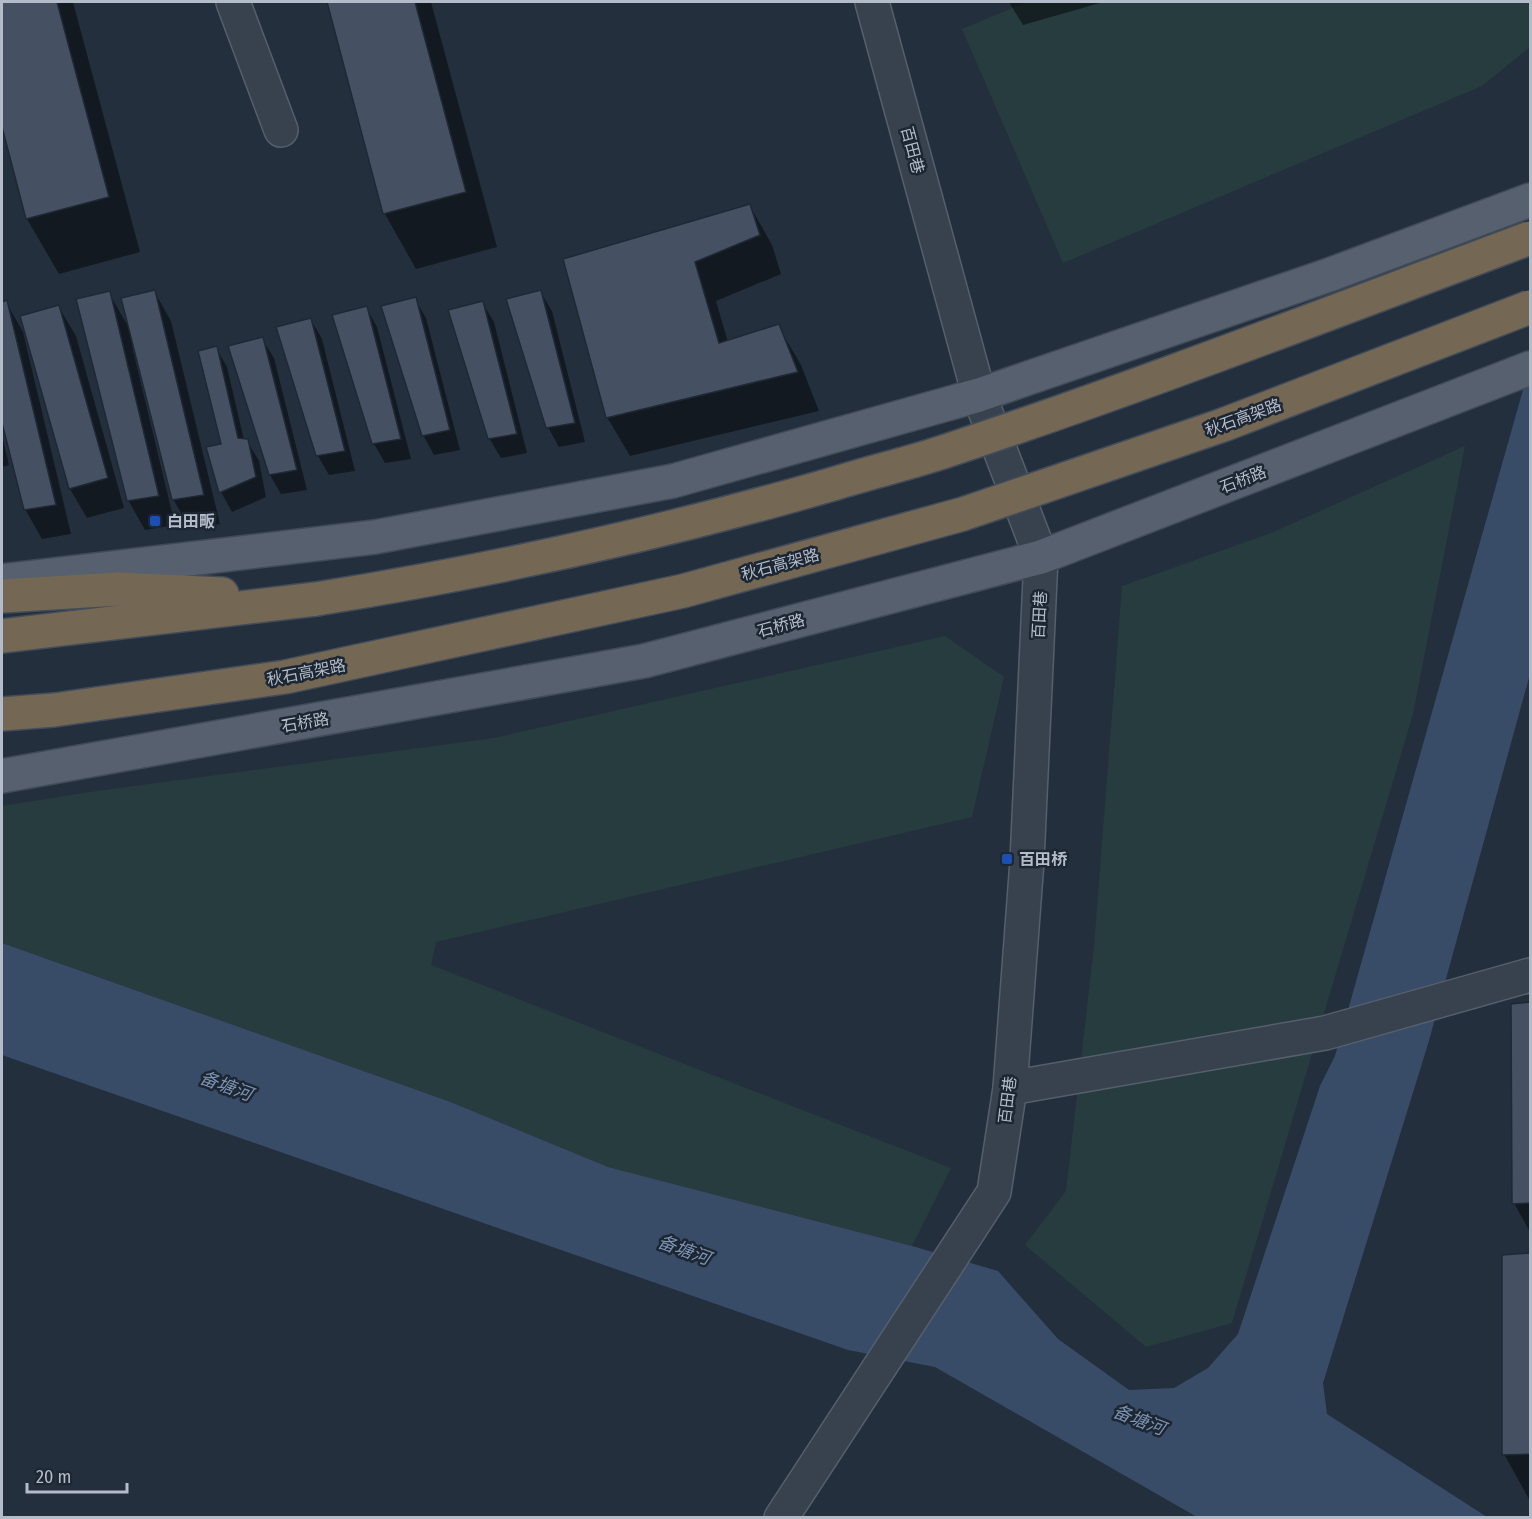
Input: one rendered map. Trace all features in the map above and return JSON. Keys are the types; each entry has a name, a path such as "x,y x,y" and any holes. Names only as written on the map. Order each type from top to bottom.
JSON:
{"highway":[{"path":"2,636 316,599 392,587 595,546 778,499 947,451 1194,364 1530,238"},
{"name":"秋石高架路","path":"2,714 54,710 285,677 694,588 975,510 1223,425 1530,308"},
{"path":"2,596 119,589 316,599"},
{"path":"2,724 54,710"}],"main road":[{"path":"1440,234 1530,183"},
{"path":"2,581 375,537 662,483 979,394 1329,275 1530,200"},
{"name":"石桥路","path":"2,776 644,661 1041,557 1524,371"}],"street":[{"path":"233,2 281,130"},
{"name":"百田巷","path":"781,1518 994,1192 1010,1088 1027,861 1041,557 979,394 872,2"},
{"path":"1010,1088 1325,1033 1530,975"}],"green space":[{"path":"1027,2 1530,2 1530,47 1482,86 1063,263 962,29"},
{"path":"1465,446 1413,714 1232,1323 1146,1347 1025,1245 1066,1191 1094,946 1122,586 1271,533"},
{"path":"945,636 1004,677 972,817 436,942 431,965 951,1168 912,1246 608,1167 448,1101 2,943 2,806 97,791 494,738"}],"water":[{"name":"备塘河","path":"1530,365 1530,674 1428,1044 1323,1383 1327,1414 1487,1517 1197,1517 935,1367 848,1350 2,1055 2,943 448,1101 608,1167 912,1246 998,1271 1058,1339 1129,1390 1174,1388 1208,1368 1238,1334 1320,1086 1335,1056"}],"building":[{"path":"2,2 57,2 109,197 26,219 2,127"},
{"path":"327,2 415,2 466,192 383,214"},
{"path":"750,204 760,235 695,262 719,343 779,324 798,372 606,418 563,259"},
{"path":"155,290 204,495 172,500 121,298"},
{"path":"541,290 575,423 546,428 506,299"},
{"path":"110,291 159,496 127,501 76,299"},
{"path":"416,297 450,430 422,436 381,306"},
{"path":"7,300 56,505 24,510 2,423 2,302"},
{"path":"483,301 517,434 488,439 448,310"},
{"path":"59,305 108,478 69,489 20,316"},
{"path":"367,306 401,439 372,444 332,315"},
{"path":"311,318 345,451 316,456 276,327"},
{"path":"263,337 297,470 269,475 228,346"},
{"path":"217,346 238,438 248,439 256,477 219,493 206,447 221,444 198,351"},
{"path":"1530,1002 1530,1203 1512,1204 1511,1004"},
{"path":"1530,1253 1530,1454 1502,1455 1502,1255"}],"place":[{"name":"白田畈","path":"155,521"},
{"name":"百田桥","path":"1007,859"}]}
